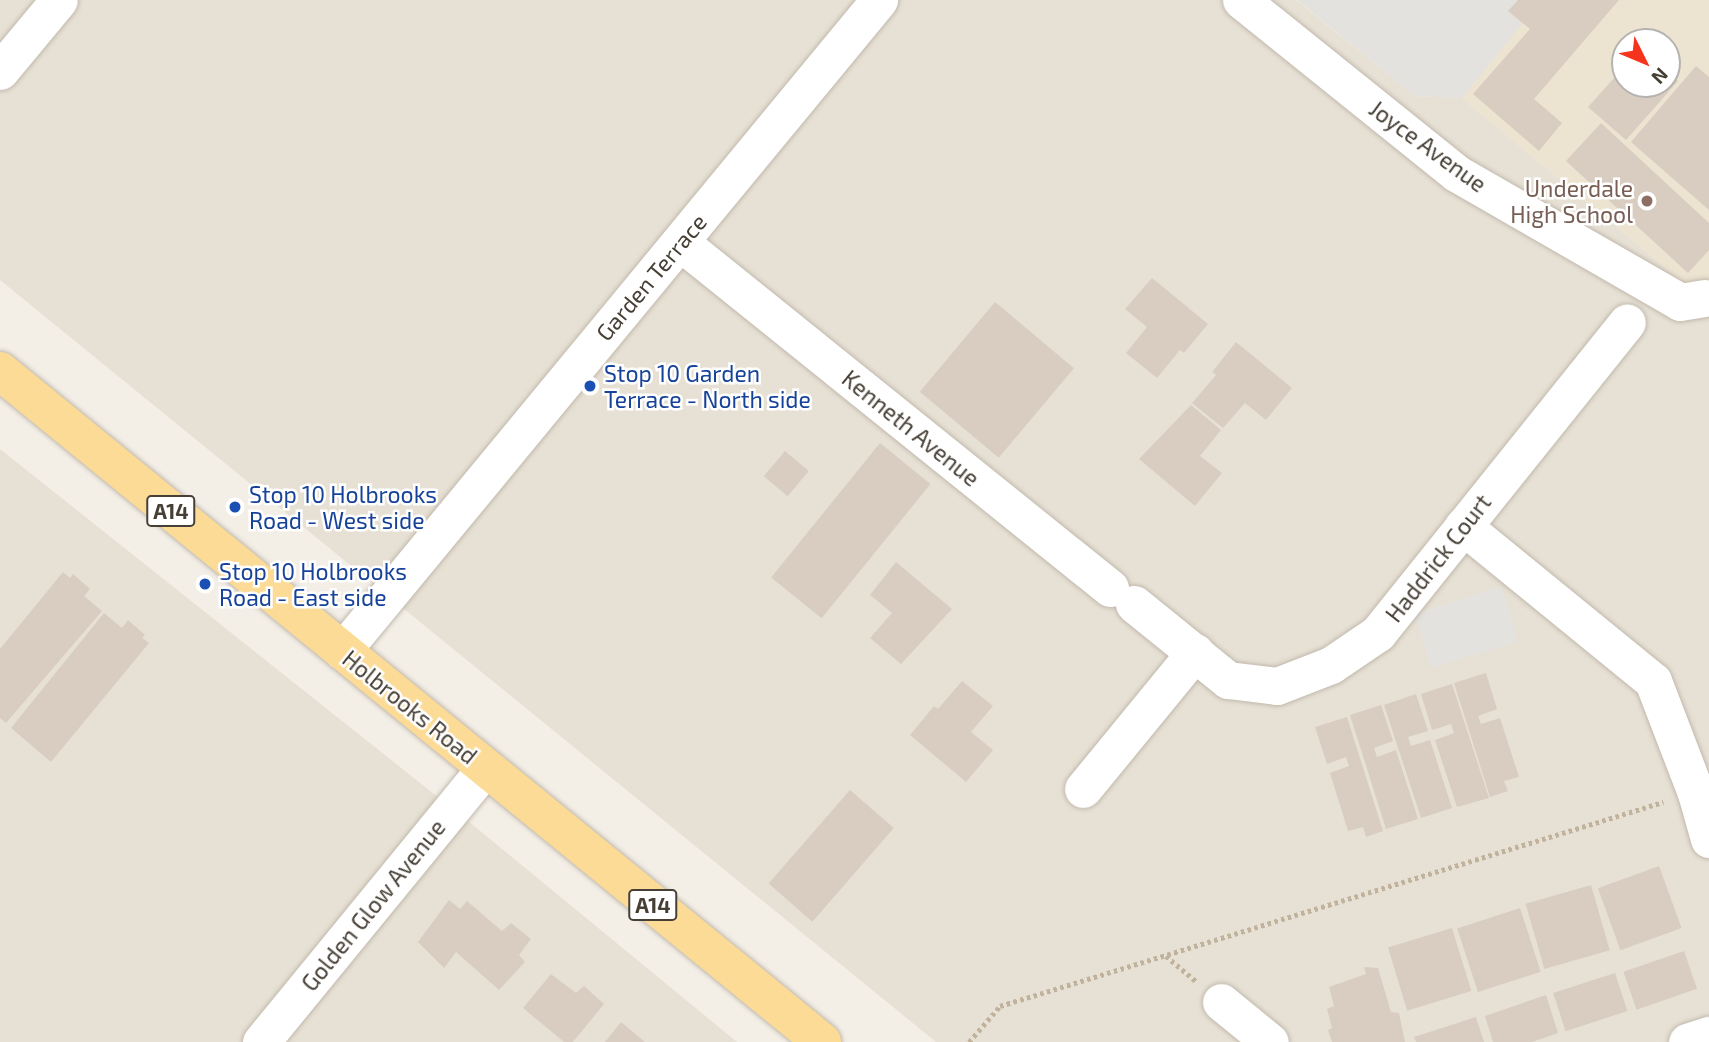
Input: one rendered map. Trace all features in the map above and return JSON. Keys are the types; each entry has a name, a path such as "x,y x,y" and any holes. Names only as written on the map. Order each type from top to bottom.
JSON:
{"main road":[{"name":"Holbrooks Road","path":"0,371 822,1042"}],"street":[{"path":"0,71 59,0"},
{"name":"Garden Terrace","path":"341,651 879,0"},
{"name":"Joyce Avenue","path":"1241,0 1456,173 1680,302 1705,298"},
{"name":"Kenneth Avenue","path":"680,242 1122,596"},
{"name":"Haddrick Court","path":"1122,596 1228,680 1276,686 1331,665 1378,633 1627,322"},
{"path":"1463,526 1653,681 1702,790 1709,839"},
{"path":"1083,789 1195,652"},
{"name":"Golden Glow Avenue","path":"261,1042 485,768"},
{"path":"1221,1002 1270,1042"},
{"path":"1688,1042 1709,1035"}],"path":[{"path":"969,1042 1000,1006 1702,790"}],"shaded area":[{"path":"0,0 1296,0 1415,96 1462,98 1709,304 1709,1042 936,1042 0,280"},
{"name":"Underdale High School","path":"1297,0 1709,0 1709,304 1462,98 1415,96"},
{"path":"1297,0 1542,0 1462,98 1415,96"},
{"path":"0,449 468,821 737,1042 0,1042"},
{"path":"1501,587 1518,642 1432,668 1415,613"}],"building":[{"path":"1518,0 1619,0 1534,99 1562,123 1539,151 1473,94 1530,29 1508,11"},
{"path":"1696,66 1709,77 1709,210 1631,142 1669,98 1681,98 1681,84"},
{"path":"1611,82 1611,98 1663,98 1626,140 1588,107"},
{"path":"1601,123 1709,223 1709,250 1688,273 1566,161"},
{"path":"1152,278 1208,324 1184,353 1180,350 1157,378 1126,353 1147,327 1125,309"},
{"path":"995,302 1074,368 999,458 920,392"},
{"path":"1236,342 1292,388 1266,420 1245,403 1223,428 1192,403 1216,375 1212,372"},
{"path":"1191,405 1221,430 1200,456 1222,473 1195,506 1139,459"},
{"path":"880,443 931,484 822,618 771,577"},
{"path":"785,451 809,471 788,496 764,476"},
{"path":"896,562 952,609 901,664 870,638 892,613 870,595"},
{"path":"63,572 70,578 73,574 90,589 84,596 102,611 6,723 0,718 0,649"},
{"path":"104,613 122,628 128,620 145,635 142,638 149,643 51,762 11,728"},
{"path":"1486,673 1497,709 1478,716 1481,724 1500,718 1519,777 1504,781 1508,791 1490,797 1454,683"},
{"path":"962,681 993,706 971,732 993,750 966,782 910,735 934,706 938,709"},
{"path":"1452,684 1489,798 1457,807 1435,740 1454,733 1451,724 1432,730 1421,694"},
{"path":"1416,694 1428,731 1408,737 1411,746 1430,740 1452,808 1421,818 1384,705"},
{"path":"1381,705 1393,741 1374,748 1377,757 1396,750 1418,819 1386,829 1350,715"},
{"path":"1347,717 1383,831 1366,837 1363,827 1348,831 1330,773 1349,766 1346,757 1327,764 1315,727"},
{"path":"850,790 894,828 812,922 769,884"},
{"path":"1659,866 1682,928 1620,950 1598,888"},
{"path":"1591,885 1610,950 1544,969 1526,904"},
{"path":"449,900 460,909 467,901 502,931 511,923 531,939 519,955 525,962 499,990 456,952 444,968 418,942"},
{"path":"1520,908 1541,972 1478,992 1457,928"},
{"path":"1452,928 1471,991 1407,1011 1388,948"},
{"path":"1684,951 1697,989 1637,1010 1623,972"},
{"path":"1364,967 1378,968 1391,1012 1399,1013 1405,1042 1332,1042 1328,1030 1332,1028 1327,1009 1334,1006 1329,987 1366,974"},
{"path":"1615,973 1627,1011 1566,1031 1553,993"},
{"path":"551,974 576,993 584,986 604,1004 573,1042 564,1042 523,1008"},
{"path":"1546,995 1558,1033 1532,1042 1493,1042 1485,1016"},
{"path":"1476,1017 1484,1042 1416,1042 1414,1037"},
{"path":"621,1022 645,1042 605,1042"}],"place":[{"name":"Underdale High School","path":"1647,201"},
{"name":"Stop 10 Garden Terrace - North side","path":"590,386"},
{"name":"Stop 10 Holbrooks Road - West side","path":"235,507"},
{"name":"Stop 10 Holbrooks Road - East side","path":"205,584"}]}
